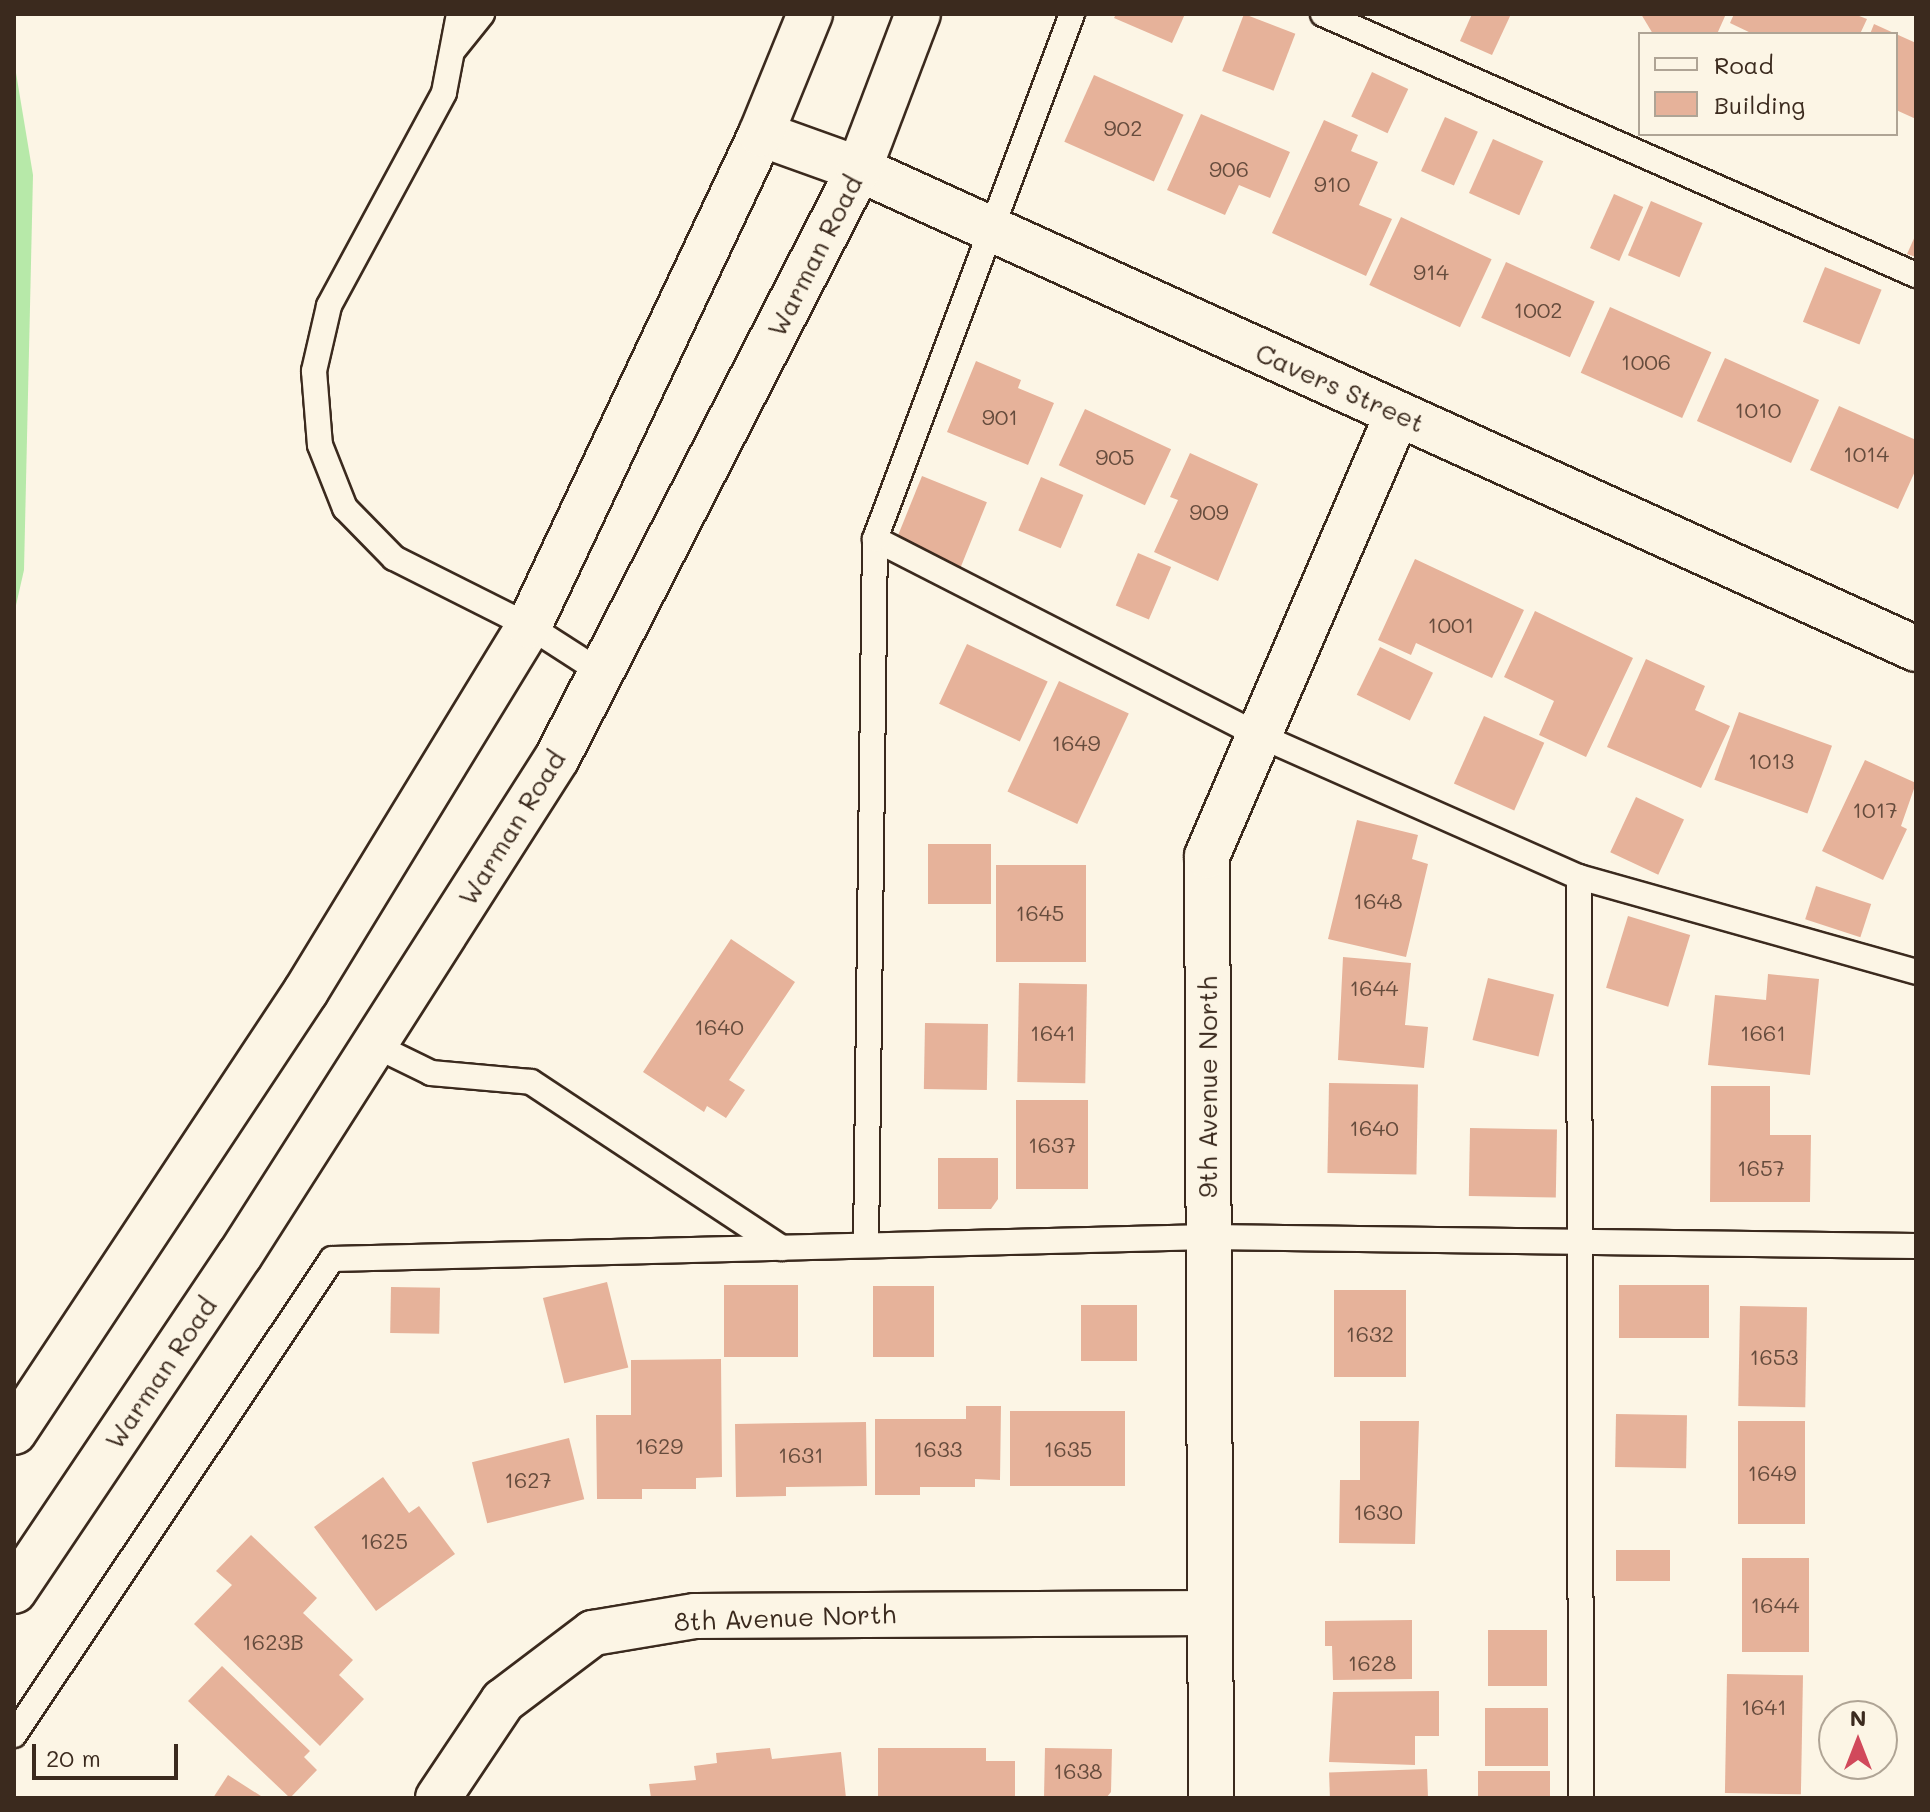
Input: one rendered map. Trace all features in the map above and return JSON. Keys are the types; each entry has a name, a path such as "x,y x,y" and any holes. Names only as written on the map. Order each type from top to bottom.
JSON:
{"street":[{"path":"14,1432 306,991 529,626 761,134 810,14"},
{"name":"Warman Road","path":"14,1591 376,1046 557,758 859,169 918,14"},
{"name":"Cavers Street","path":"761,134 859,169 1916,649"},
{"name":"9th Avenue North","path":"1211,1798 1207,1613 1207,856 1256,734 1397,415"},
{"name":"8th Avenue North","path":"438,1798 503,1701 593,1633 695,1616 1207,1613"}],"lane":[{"path":"459,14 444,93 329,306 314,371 320,445 345,508 394,558 529,626 602,673"},
{"path":"452,51 482,14"},
{"path":"866,1245 875,539 1072,14"},
{"path":"1323,14 1916,275"},
{"path":"875,539 1256,734 1579,877 1916,972"},
{"path":"1579,877 1581,1798"},
{"path":"376,1046 431,1073 531,1082 782,1248"},
{"path":"14,1735 332,1259 1209,1237 1916,1246"}],"green space":[{"path":"14,61 33,175 24,570 14,614"}],"building":[{"path":"1116,14 1185,14 1172,43 1114,18"},
{"path":"1244,14 1295,34 1273,91 1222,71"},
{"path":"1472,14 1511,14 1492,55 1460,41"},
{"path":"1641,14 1726,14 1718,32 1652,32"},
{"path":"1734,14 1854,14 1867,19 1861,32 1749,32 1730,23"},
{"path":"1874,24 1892,32 1871,32"},
{"path":"1898,35 1916,43 1916,119 1898,111"},
{"path":"1372,72 1408,89 1388,133 1351,116"},
{"path":"1094,75 1184,115 1154,182 1064,142"},
{"path":"1201,114 1290,152 1270,198 1239,185 1225,215 1167,190"},
{"path":"1445,117 1478,132 1454,186 1421,171"},
{"path":"1324,120 1358,135 1351,151 1378,162 1359,205 1392,219 1366,276 1272,233"},
{"path":"1493,139 1543,161 1519,215 1469,193"},
{"path":"1614,194 1643,207 1619,261 1590,248"},
{"path":"1651,201 1703,223 1679,277 1628,255"},
{"path":"1401,217 1492,259 1460,327 1369,285"},
{"path":"1916,234 1916,257 1907,254"},
{"path":"1506,262 1595,301 1570,357 1481,318"},
{"path":"1825,267 1882,290 1859,345 1803,322"},
{"path":"1610,307 1711,352 1682,418 1581,373"},
{"path":"1725,358 1819,400 1791,463 1697,421"},
{"path":"976,361 1021,380 1018,388 1054,403 1028,465 947,432"},
{"path":"1839,406 1916,440 1916,469 1898,509 1810,470"},
{"path":"1085,409 1171,449 1145,505 1059,465"},
{"path":"1190,453 1258,484 1218,581 1154,552 1178,500 1170,497"},
{"path":"922,476 987,502 958,573 894,546"},
{"path":"1041,477 1083,495 1061,548 1018,530"},
{"path":"1138,553 1171,567 1149,620 1116,605"},
{"path":"1415,559 1524,610 1492,678 1416,643 1411,655 1378,640"},
{"path":"1535,611 1633,658 1586,757 1539,735 1554,701 1504,677"},
{"path":"967,644 1048,682 1020,741 939,704"},
{"path":"1380,647 1433,673 1410,720 1357,695"},
{"path":"1646,659 1705,686 1695,710 1730,726 1701,788 1607,747"},
{"path":"1059,681 1129,714 1077,824 1007,792"},
{"path":"1739,712 1832,746 1807,814 1714,780"},
{"path":"1484,716 1544,743 1514,810 1454,784"},
{"path":"1865,760 1916,783 1901,826 1907,829 1883,880 1822,851"},
{"path":"1636,797 1684,819 1658,875 1610,852"},
{"path":"1357,820 1418,835 1412,859 1428,864 1406,957 1328,939"},
{"path":"928,844 991,844 991,904 928,904"},
{"path":"996,865 1086,865 1086,962 996,962"},
{"path":"1816,886 1871,904 1860,937 1805,919"},
{"path":"1628,916 1690,935 1668,1007 1606,988"},
{"path":"731,939 795,982 729,1080 745,1090 726,1118 707,1106 704,1112 643,1072"},
{"path":"1343,957 1411,963 1405,1025 1428,1027 1424,1068 1338,1060"},
{"path":"1768,974 1819,979 1810,1075 1708,1065 1715,995 1766,1000"},
{"path":"1488,978 1554,994 1538,1057 1473,1040"},
{"path":"1019,983 1087,984 1085,1083 1017,1082"},
{"path":"925,1023 988,1024 987,1090 924,1089"},
{"path":"1329,1083 1418,1085 1416,1175 1327,1173"},
{"path":"1711,1086 1770,1086 1770,1135 1811,1135 1810,1202 1710,1202"},
{"path":"1016,1100 1088,1100 1088,1189 1016,1189"},
{"path":"1470,1128 1557,1130 1556,1198 1469,1196"},
{"path":"938,1158 998,1158 998,1199 991,1209 938,1209"},
{"path":"607,1282 628,1367 564,1383 543,1298"},
{"path":"724,1285 798,1285 798,1357 724,1357"},
{"path":"1619,1285 1709,1285 1709,1338 1619,1338"},
{"path":"873,1286 934,1286 934,1357 873,1357"},
{"path":"391,1287 440,1288 439,1334 390,1333"},
{"path":"1334,1290 1406,1290 1406,1377 1334,1377"},
{"path":"1081,1305 1137,1305 1137,1361 1081,1361"},
{"path":"1740,1306 1807,1307 1805,1407 1738,1406"},
{"path":"721,1359 722,1477 696,1478 696,1489 642,1489 642,1499 597,1499 596,1415 631,1415 631,1360"},
{"path":"966,1406 1001,1406 1000,1480 975,1479 975,1487 920,1487 920,1495 875,1495 875,1419 966,1419"},
{"path":"1010,1411 1125,1411 1125,1486 1010,1486"},
{"path":"1616,1414 1687,1415 1686,1468 1615,1467"},
{"path":"1360,1421 1419,1421 1415,1544 1339,1543 1340,1480 1360,1480"},
{"path":"1738,1421 1805,1421 1805,1524 1738,1524"},
{"path":"866,1422 867,1486 786,1487 786,1496 736,1497 735,1424"},
{"path":"569,1438 584,1499 487,1523 472,1462"},
{"path":"383,1477 409,1513 419,1506 455,1554 376,1611 314,1527"},
{"path":"251,1535 317,1598 303,1613 353,1660 339,1675 364,1699 320,1746 194,1624 232,1585 216,1571"},
{"path":"1616,1550 1670,1550 1670,1581 1616,1581"},
{"path":"1742,1558 1809,1558 1809,1652 1742,1652"},
{"path":"1412,1620 1412,1679 1333,1680 1332,1646 1325,1646 1325,1621"},
{"path":"1488,1630 1547,1630 1547,1686 1488,1686"},
{"path":"222,1666 310,1751 304,1757 317,1770 290,1798 188,1701"},
{"path":"1727,1674 1803,1675 1801,1794 1725,1793"},
{"path":"1439,1691 1439,1736 1415,1736 1415,1765 1329,1762 1333,1692"},
{"path":"1485,1708 1548,1708 1548,1766 1485,1766"},
{"path":"770,1748 772,1759 841,1752 846,1798 651,1798 649,1784 696,1780 694,1766 717,1763 716,1753"},
{"path":"878,1748 986,1748 986,1761 1015,1761 1015,1798 878,1798"},
{"path":"1045,1748 1112,1749 1111,1792 1106,1798 1044,1798"},
{"path":"1427,1769 1428,1798 1330,1798 1329,1772"},
{"path":"1478,1771 1550,1771 1550,1798 1478,1798"},
{"path":"228,1775 264,1798 213,1798"}]}
